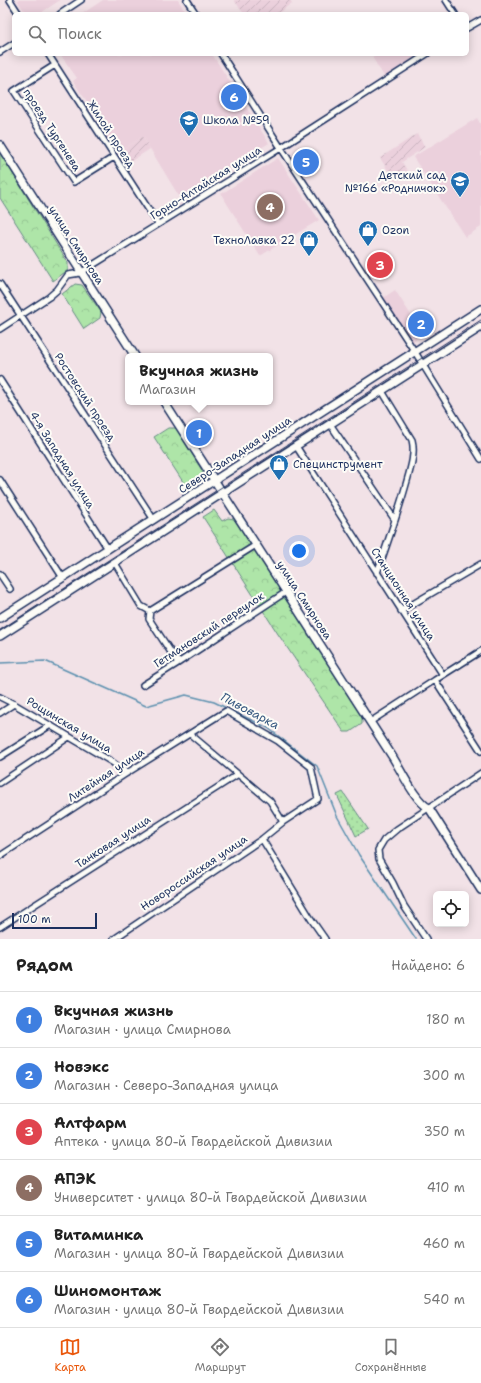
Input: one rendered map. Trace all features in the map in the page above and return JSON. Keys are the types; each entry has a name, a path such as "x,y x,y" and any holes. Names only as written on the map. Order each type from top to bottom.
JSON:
{"main road":[{"name":"улица Смирнова","path":"0,146 132,353"},
{"name":"Северо-Западная улица","path":"0,618 481,309"},
{"path":"0,636 481,328"},
{"name":"улица Смирнова","path":"166,405 224,493 416,796 429,808 481,890"}],"street":[{"path":"10,0 18,12"},
{"path":"63,12 81,0"},
{"path":"187,0 195,12"},
{"path":"446,0 454,12"},
{"path":"469,27 481,20"},
{"path":"0,52 12,44"},
{"name":"Жилой проезд","path":"49,56 158,224"},
{"path":"222,56 414,352 481,459"},
{"name":"Горно-Алтайская улица","path":"0,330 20,315 49,297 68,276 80,273 281,148 424,56"},
{"name":"проезд Тургенева","path":"55,65 14,90 74,182 114,157"},
{"name":"Ростовский проезд","path":"0,284 154,520"},
{"name":"4-я Западная улица","path":"0,380 108,549"},
{"path":"377,572 395,520 410,467 414,446 412,440 382,391"},
{"path":"330,424 395,520"},
{"name":"Станционная улица","path":"296,446 443,676"},
{"path":"0,480 63,578"},
{"path":"150,611 256,545"},
{"path":"115,563 140,606 150,611"},
{"path":"401,611 481,564"},
{"path":"0,574 10,589"},
{"name":"Гетмановский переулок","path":"143,685 178,664 286,592"},
{"path":"150,611 149,619 178,664"},
{"path":"370,722 481,651"},
{"path":"435,680 481,751"},
{"name":"Рощинская улица","path":"0,697 112,762 127,773"},
{"path":"0,713 14,704"},
{"name":"Литейная улица","path":"0,856 127,773 226,711 278,741 310,767 318,799 283,822"},
{"path":"0,757 49,726"},
{"path":"190,734 237,775 270,801 283,822"},
{"path":"0,783 69,737"},
{"path":"426,939 404,906 379,859 378,850 384,840 411,819 481,773"},
{"name":"Танковая улица","path":"0,927 237,775"},
{"name":"Новороссийская улица","path":"114,939 262,839 283,822"},
{"path":"262,839 325,939"}],"shaded area":[{"path":"17,0 60,0 42,12 25,12"},
{"path":"103,0 178,0 186,12 85,12"},
{"path":"234,0 290,0 292,3 280,12 243,12"},
{"path":"61,56 213,56 269,143 180,198 143,137 117,153 100,128 100,121 73,81 77,78"},
{"path":"374,56 419,56 385,78 372,57"},
{"name":"Детский сад №166 «Родничок»","path":"477,118 481,125 481,227 465,237 413,157"},
{"path":"417,134 425,147 402,162 408,172 395,181 380,158"},
{"path":"143,137 150,149 125,165 117,153"},
{"path":"278,158 319,220 260,256 221,194"},
{"path":"395,290 423,334 412,342 383,298"}],"green space":[{"path":"0,153 68,263 68,270 53,281 0,198"},
{"path":"75,284 82,285 101,312 100,318 84,329 62,294"},
{"path":"168,428 176,428 203,472 202,479 187,488 154,437"},
{"path":"214,510 222,521 228,518 234,519 362,717 362,724 350,732 344,732 278,634 203,517"},
{"path":"343,792 368,829 356,836 337,795"}],"waterway":[{"name":"Пивоварка","path":"0,663 45,661 146,706 186,695 214,702 268,728 317,766 337,816 359,855 416,939"}],"tram line":[{"path":"0,630 481,320"}],"place":[{"name":"Шиномонтаж","path":"234,97"},
{"name":"Школа №59","path":"189,137"},
{"name":"Витаминка","path":"306,162"},
{"name":"Детский сад №166 «Родничок»","path":"460,198"},
{"name":"АПЭК","path":"270,207"},
{"name":"Ozon","path":"368,247"},
{"name":"ТехноЛавка 22","path":"309,257"},
{"name":"Алтфарм","path":"380,265"},
{"name":"Новэкс","path":"421,324"},
{"name":"Вкучная жизнь","path":"199,433"},
{"name":"Специнструмент","path":"279,481"}]}
